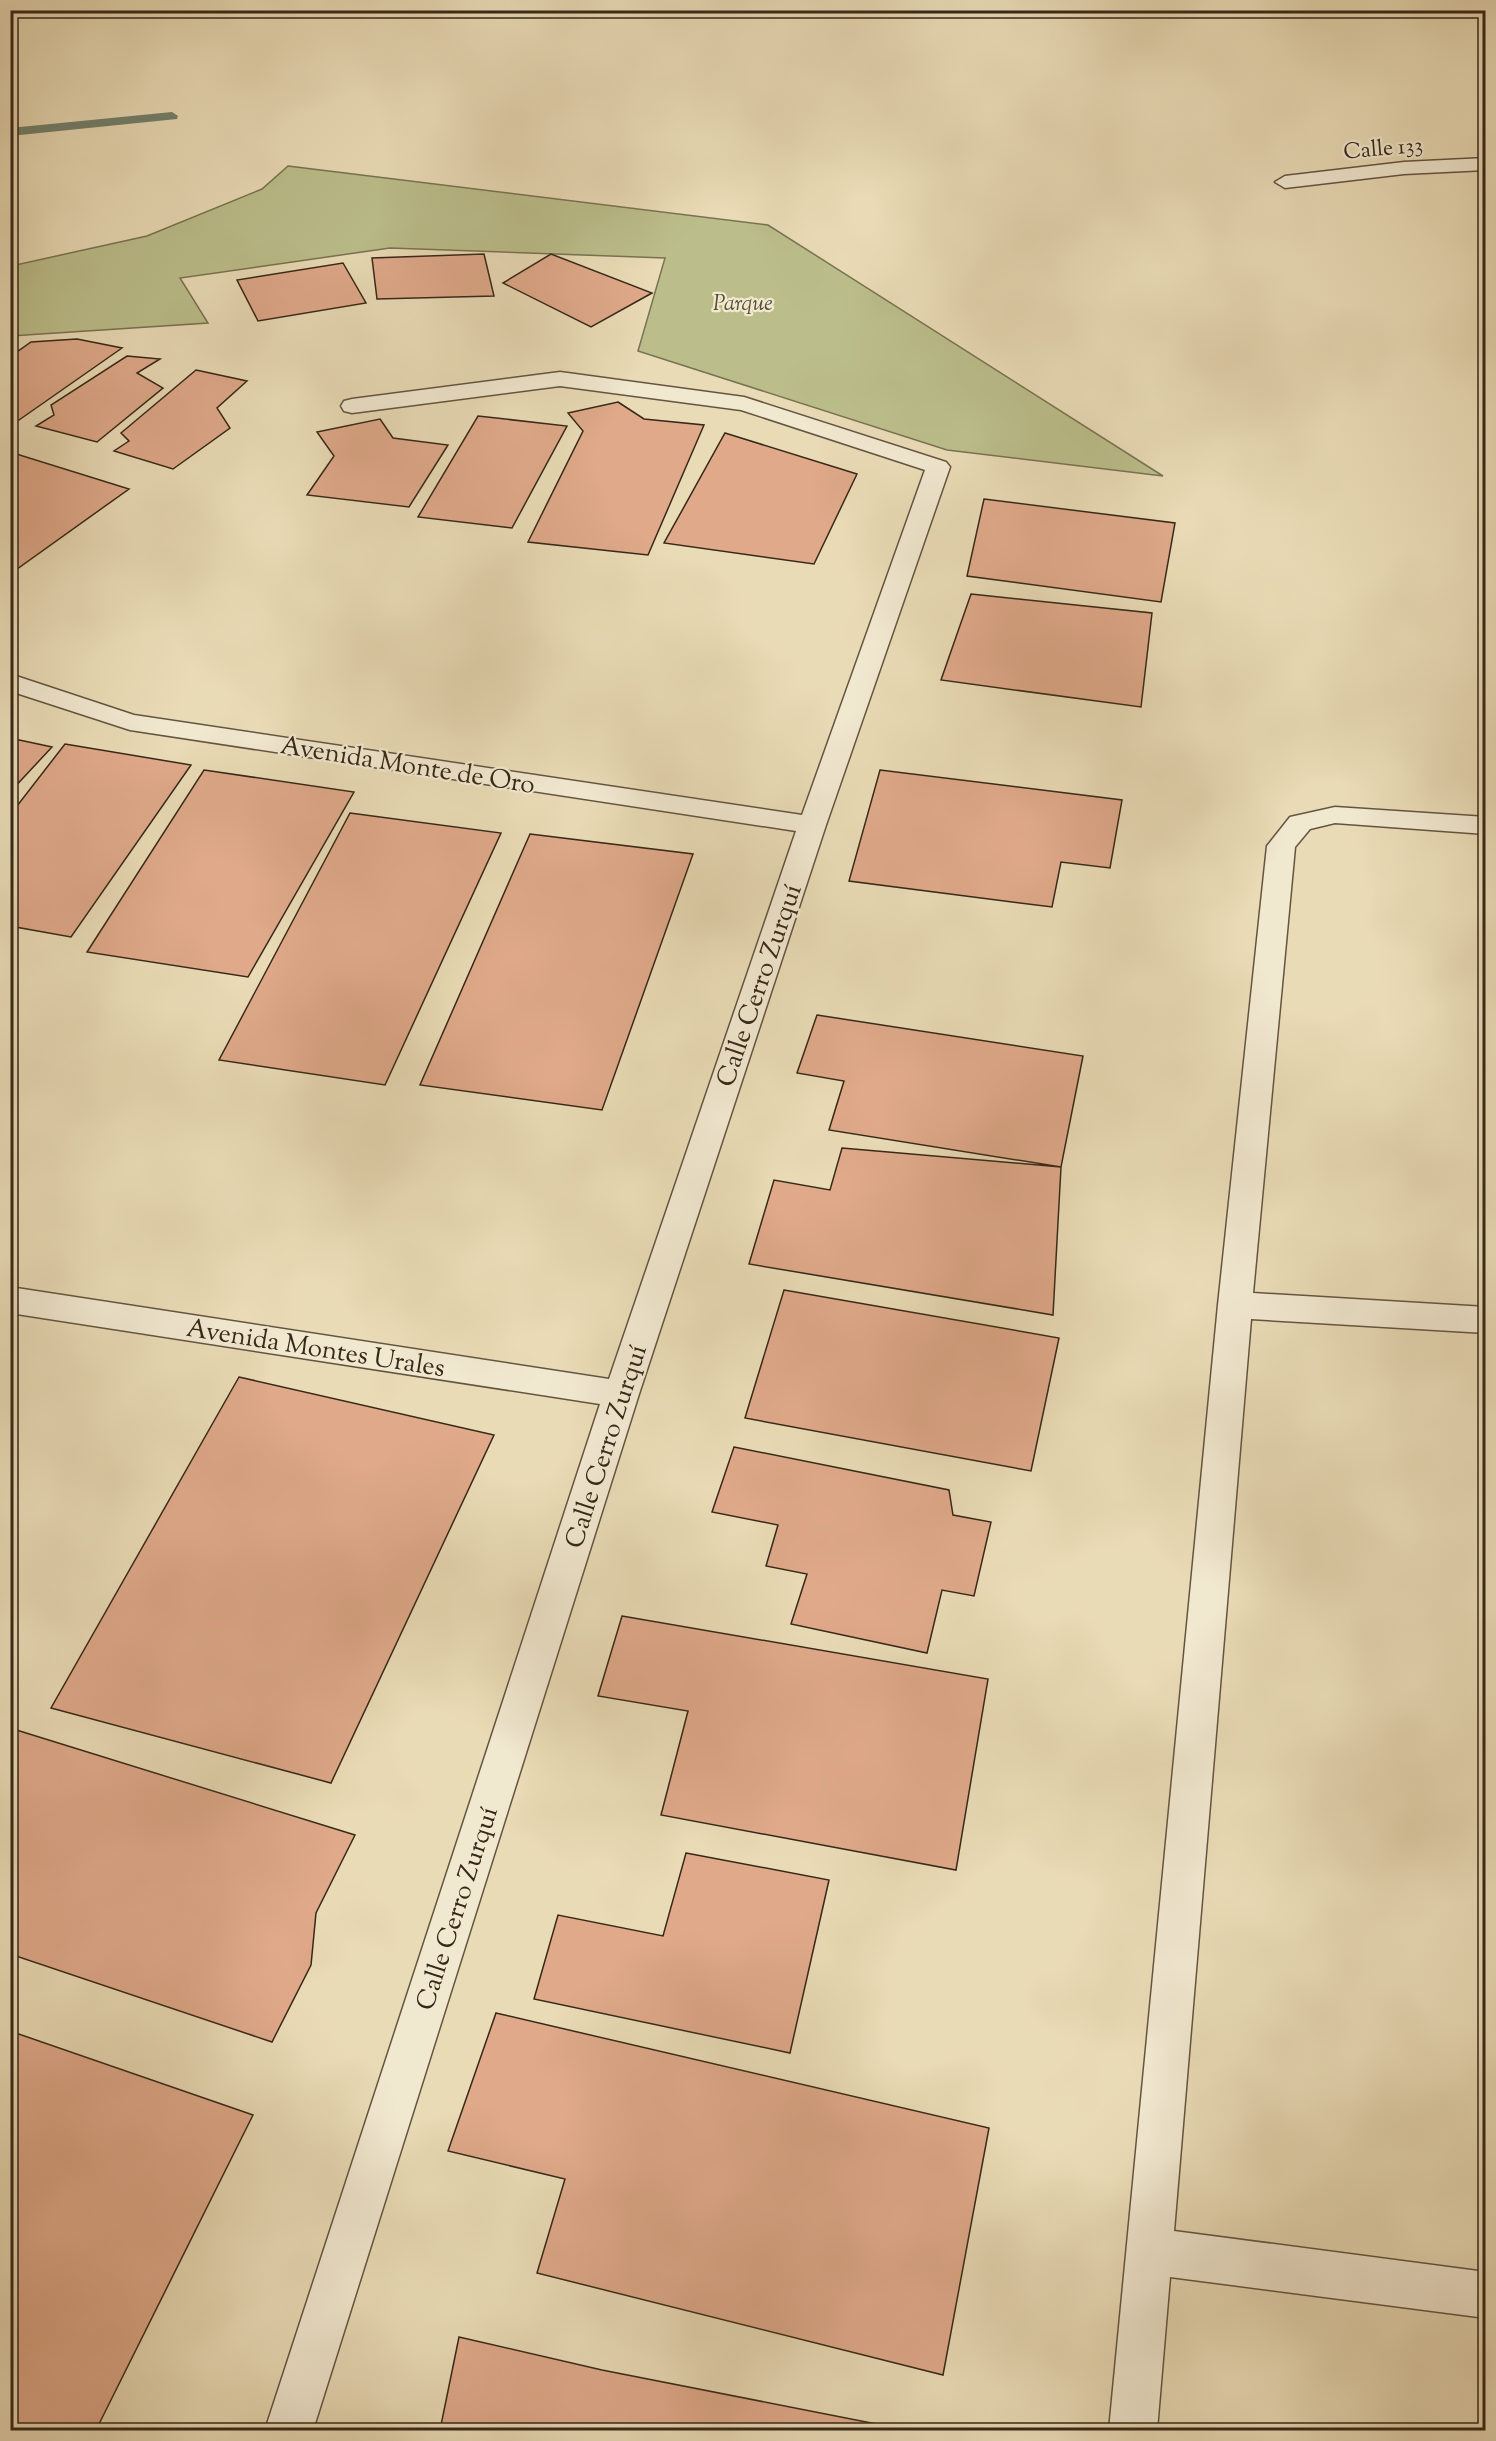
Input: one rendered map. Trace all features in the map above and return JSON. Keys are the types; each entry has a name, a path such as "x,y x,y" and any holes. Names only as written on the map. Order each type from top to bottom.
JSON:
{"street":[{"name":"Calle 133","path":"1285,182 1404,168 1485,164"},
{"name":"Calle Cerro Zurquí","path":"289,2430 621,1394 812,825 938,466 744,404 560,380 352,406"},
{"name":"Avenida Monte de Oro","path":"10,682 130,722 812,825"},
{"path":"1133,2430 1235,1305 1281,846 1299,823 1335,815 1485,825"},
{"name":"Avenida Montes Urales","path":"10,1300 621,1394"},
{"path":"1235,1305 1485,1320"},
{"path":"1148,2252 1485,2295"}],"green space":[{"name":"Parque","path":"288,166 768,225 1163,476 947,450 638,351 665,258 390,248 180,278 208,323 11,336 11,266 147,236 262,189"}],"building":[{"path":"484,254 494,296 377,299 372,258"},
{"path":"551,254 652,293 591,327 503,283"},
{"path":"343,263 366,303 258,321 237,280"},
{"path":"77,339 122,348 19,420 10,417 10,357 31,342"},
{"path":"127,356 160,359 137,373 163,388 97,442 36,426 54,415 51,405"},
{"path":"196,370 247,381 217,408 230,428 173,469 114,451 129,441 121,433"},
{"path":"618,402 644,419 704,425 648,555 528,542 583,431 568,413"},
{"path":"478,416 567,426 512,528 418,517"},
{"path":"380,419 393,438 448,445 409,507 307,495 334,456 317,432"},
{"path":"725,433 857,474 814,564 664,543"},
{"path":"10,452 129,489 10,574"},
{"path":"984,499 1175,523 1161,602 967,576"},
{"path":"971,594 1152,613 1141,707 941,680"},
{"path":"10,738 52,747 10,792"},
{"path":"65,744 191,765 71,937 10,926 10,815"},
{"path":"204,770 354,792 248,977 87,952"},
{"path":"880,770 1122,800 1110,868 1061,862 1052,907 849,881"},
{"path":"350,813 501,833 385,1085 219,1060"},
{"path":"530,834 693,854 602,1110 420,1085"},
{"path":"817,1015 1083,1056 1061,1167 829,1130 844,1081 797,1073"},
{"path":"842,1148 1061,1167 1053,1315 749,1264 774,1180 830,1190"},
{"path":"784,1290 1059,1338 1031,1471 745,1418"},
{"path":"239,1377 494,1435 331,1783 51,1708"},
{"path":"734,1447 949,1490 953,1515 991,1522 974,1596 942,1590 927,1653 791,1624 807,1574 766,1566 778,1525 712,1512"},
{"path":"622,1616 988,1679 956,1870 661,1815 688,1711 598,1696"},
{"path":"10,1728 355,1835 316,1913 311,1965 272,2042 10,1954"},
{"path":"686,1853 829,1880 790,2053 534,1999 558,1915 663,1936"},
{"path":"496,2013 989,2128 943,2375 537,2273 565,2179 448,2151"},
{"path":"10,2031 253,2115 96,2430 10,2430"},
{"path":"459,2337 602,2370 907,2430 440,2430"}],"waterway":[{"path":"10,132 172,116"}]}
